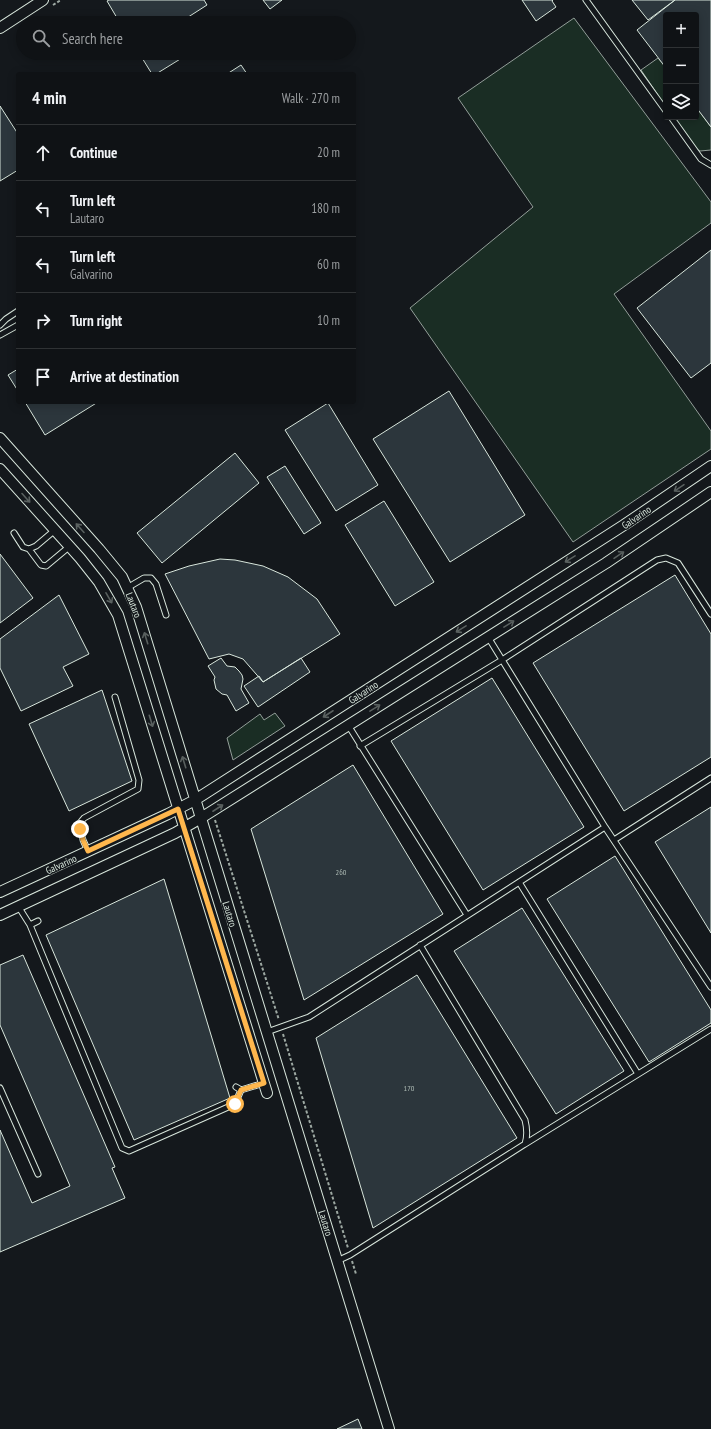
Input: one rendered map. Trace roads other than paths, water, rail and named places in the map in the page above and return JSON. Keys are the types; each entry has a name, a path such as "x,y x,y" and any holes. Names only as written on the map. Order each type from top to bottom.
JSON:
{"street":[{"path":"18,16 43,0"},
{"path":"0,28 16,18"},
{"name":"Lautaro","path":"0,438 100,549 122,577 136,607 389,1429"},
{"name":"Galvarino","path":"0,892 195,800 624,525 711,466"},
{"name":"Lautaro","path":"0,469 70,546 99,582 118,615 267,1093"},
{"name":"Galvarino","path":"0,915 184,827 212,812 606,563 711,492"}],"lane":[{"path":"586,0 663,107"},
{"path":"672,120 701,160 711,164"},
{"path":"0,325 6,319 16,313"},
{"path":"0,335 16,326"},
{"path":"29,550 55,530"},
{"path":"14,533 23,547 29,550 41,565 46,566 70,546"},
{"path":"360,746 502,660 657,560 666,558 678,564 711,614"},
{"path":"127,588 144,578 151,578 156,584 166,615"},
{"path":"488,637 605,826 711,986"},
{"path":"88,851 83,840 79,824 84,818 138,788 139,780 115,697"},
{"path":"348,725 467,915"},
{"path":"614,840 711,778"},
{"path":"267,1032 309,1017 605,826"},
{"path":"519,882 638,1074"},
{"path":"18,906 30,925 122,1148 129,1151 235,1104 239,1088 264,1083"},
{"path":"30,925 38,921"},
{"path":"420,945 525,1120 527,1132 525,1144"},
{"path":"338,1260 350,1254 711,1029"},
{"path":"0,1088 38,1174"}]}
